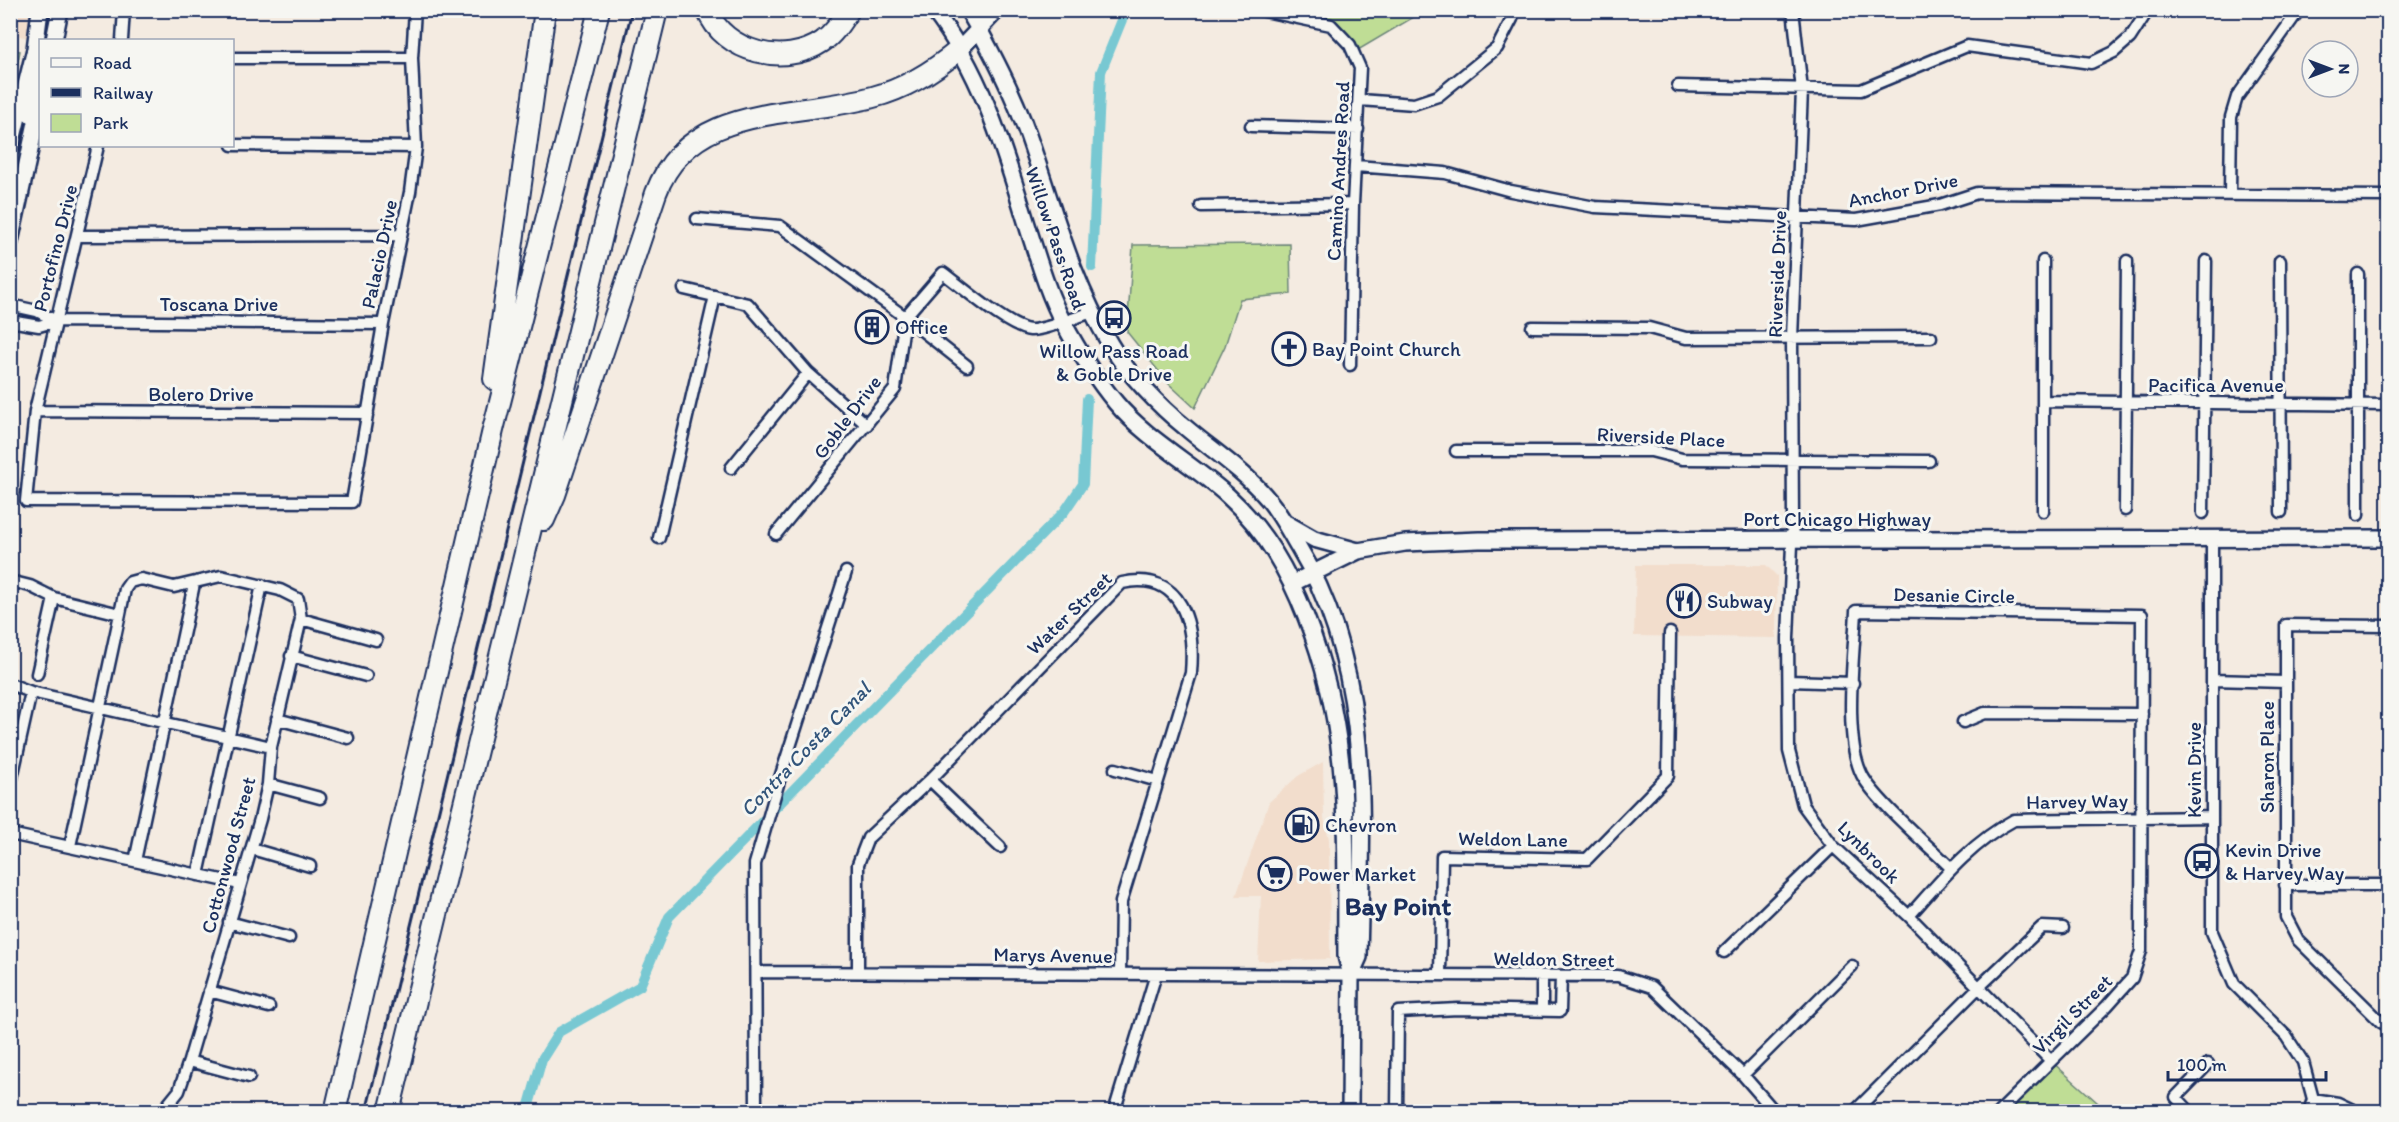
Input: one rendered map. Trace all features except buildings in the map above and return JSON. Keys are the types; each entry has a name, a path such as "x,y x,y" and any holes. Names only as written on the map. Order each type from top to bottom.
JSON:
{"highway":[{"path":"493,430 493,385 506,310 545,10"},
{"path":"335,1112 493,430 599,10"},
{"path":"390,1112 657,10"},
{"path":"707,10 724,34 742,46 763,53 786,54 804,51 823,42 838,27 849,10"},
{"path":"525,561 555,495 663,174 675,157 694,140 728,123 874,97 904,86 941,65 960,49"}],"main road":[{"path":"40,10 40,39"},
{"path":"42,39 48,10"},
{"path":"54,39 60,10"},
{"name":"Willow Pass Road","path":"933,10 960,49 1001,141 1045,280 1062,321 1084,358 1117,405 1228,496 1263,533 1293,584 1327,675 1338,729 1345,786 1346,956 1351,975 1350,1112"},
{"name":"Willow Pass Road","path":"968,10 1004,78 1027,132 1072,266 1110,345 1183,426 1235,467 1267,497 1315,574 1339,633 1346,658 1359,744 1359,957 1351,975"},
{"path":"960,49 980,31 997,10"},
{"path":"10,149 39,53"},
{"path":"30,150 28,129 39,72"},
{"path":"10,242 39,109"},
{"path":"1283,521 1314,539 1358,551"},
{"name":"Port Chicago Highway","path":"1293,584 1358,551 1406,543 1479,540 2388,538"}],"street":[{"path":"122,39 124,10"},
{"name":"Palacio Drive","path":"352,502 416,147 412,58 415,10"},
{"name":"Camino Andres Road","path":"1260,10 1331,25 1350,45 1360,68 1353,204 1350,365"},
{"name":"Riverside Drive","path":"1792,540 1792,338 1802,90 1793,10"},
{"path":"1677,86 1861,90 1967,46 2091,63 2114,52 2130,38 2148,10"},
{"path":"2230,194 2231,117 2237,97 2299,10"},
{"path":"1360,100 1414,104 1438,96 1497,48 1512,20"},
{"path":"234,58 412,58"},
{"path":"1251,126 1358,129"},
{"path":"234,145 416,147"},
{"name":"Portofino Drive","path":"98,147 35,411 26,501 352,502"},
{"name":"Anchor Drive","path":"1356,166 1445,173 1510,191 1595,207 1856,220 1940,205 1977,193 2388,196"},
{"path":"1201,206 1353,204"},
{"path":"697,219 780,226 905,316 967,366"},
{"path":"77,236 400,236"},
{"path":"2043,261 2043,511"},
{"path":"2125,510 2127,261"},
{"path":"2203,513 2206,261"},
{"path":"2280,261 2281,512"},
{"path":"905,316 943,273 1014,325 1030,330 1045,328 1093,312"},
{"path":"2358,274 2358,516"},
{"path":"684,289 748,304 808,373 867,425"},
{"path":"659,538 715,296"},
{"name":"Toscana Drive","path":"10,305 37,311 56,321"},
{"name":"Goble Drive","path":"776,534 895,388 905,316"},
{"name":"Toscana Drive","path":"10,321 39,326 56,321 383,324"},
{"path":"1532,327 1649,328 1686,338 1931,337"},
{"path":"731,468 808,373"},
{"name":"Pacifica Avenue","path":"2043,401 2388,405"},
{"name":"Bolero Drive","path":"35,411 368,413"},
{"name":"Riverside Place","path":"1456,451 1651,451 1682,459 1793,458 1929,461"},
{"name":"Kevin Drive","path":"2212,539 2212,932 2234,984 2286,1036 2303,1062 2313,1099"},
{"name":"Lynbrook","path":"1792,540 1789,751 1803,805 1833,846 1909,916 2051,1061"},
{"path":"756,1112 755,864 778,781 846,572"},
{"path":"70,846 125,590 130,582 141,579 174,586 194,584 221,576 262,585 198,875"},
{"name":"Water Street","path":"858,972 858,864 868,838 930,780 1122,582 1143,578 1166,588 1185,611 1194,642 1191,673 1121,902 1120,974"},
{"path":"10,581 30,586 54,598 120,614"},
{"path":"135,861 194,584"},
{"name":"Cottonwood Street","path":"162,1112 179,1091 189,1062 252,849 268,784 271,747 301,619 298,599 291,593 262,585"},
{"path":"38,674 54,598"},
{"name":"Desanie Circle","path":"1951,868 1862,776 1853,747 1856,611 2142,615 2141,818"},
{"path":"301,619 376,640"},
{"name":"Sharon Place","path":"2388,626 2286,625 2286,917 2298,939 2381,1023 2388,1026"},
{"name":"Weldon Lane","path":"1440,975 1442,856 1587,859 1668,776 1670,633"},
{"path":"291,656 366,676"},
{"path":"2212,680 2286,682"},
{"path":"1789,681 1853,683"},
{"path":"10,684 31,692 271,747"},
{"path":"10,787 31,692"},
{"path":"1963,722 1985,713 2142,714"},
{"path":"277,719 348,738"},
{"path":"1115,769 1158,781"},
{"path":"930,780 1000,847"},
{"path":"268,784 320,798"},
{"name":"Harvey Way","path":"1909,916 1951,868 1991,832 2014,820 2212,817"},
{"name":"Virgil Street","path":"1999,1112 2132,978 2141,951 2141,818"},
{"path":"10,834 240,884"},
{"path":"1724,952 1833,846"},
{"path":"252,849 310,866"},
{"path":"2286,885 2388,885"},
{"path":"229,922 289,938"},
{"path":"1854,1112 2042,927 2063,928"},
{"path":"1743,1075 1852,966"},
{"name":"Marys Avenue","path":"756,972 1351,975"},
{"path":"1114,1112 1156,974"},
{"name":"Weldon Street","path":"1351,975 1618,976 1652,987 1743,1075 1775,1112"},
{"path":"1542,976 1542,1010"},
{"path":"1397,1112 1398,1012 1560,1011 1561,976"},
{"path":"209,991 269,1007"},
{"path":"189,1062 249,1077"},
{"path":"2190,1112 2176,1097 2208,1064"},
{"path":"2309,1112 2313,1099 2338,1103 2357,1112"}],"shaded area":[{"path":"10,11 33,11 28,38 11,34"},
{"path":"1636,565 1766,565 1777,576 1776,638 1634,636"},
{"path":"1323,762 1324,818 1329,839 1330,959 1258,961 1261,896 1236,896 1269,802 1298,776"}],"green space":[{"path":"1260,11 1424,11 1353,53 1331,25"},
{"path":"10,50 20,51 11,97"},
{"path":"1290,244 1291,294 1240,299 1225,346 1195,408 1169,384 1127,332 1133,245"},
{"path":"2051,1061 2107,1111 1999,1112"}],"waterway":[{"name":"Contra Costa Canal","path":"1092,267 1101,72 1126,10"},
{"name":"Contra Costa Canal","path":"527,1112 542,1059 559,1032 640,986 669,917 1064,512 1083,484 1087,399"}],"railway":[{"path":"366,1112 632,10"}],"place":[{"name":"Willow Pass Road & Goble Drive","path":"1114,318"},
{"name":"Office","path":"872,327"},
{"name":"Bay Point Church","path":"1289,349"},
{"name":"Subway","path":"1684,601"},
{"name":"Chevron","path":"1302,825"},
{"name":"Kevin Drive & Harvey Way","path":"2202,861"},
{"name":"Power Market","path":"1275,874"}],"district":[{"name":"Bay Point","path":"1398,906"}]}
